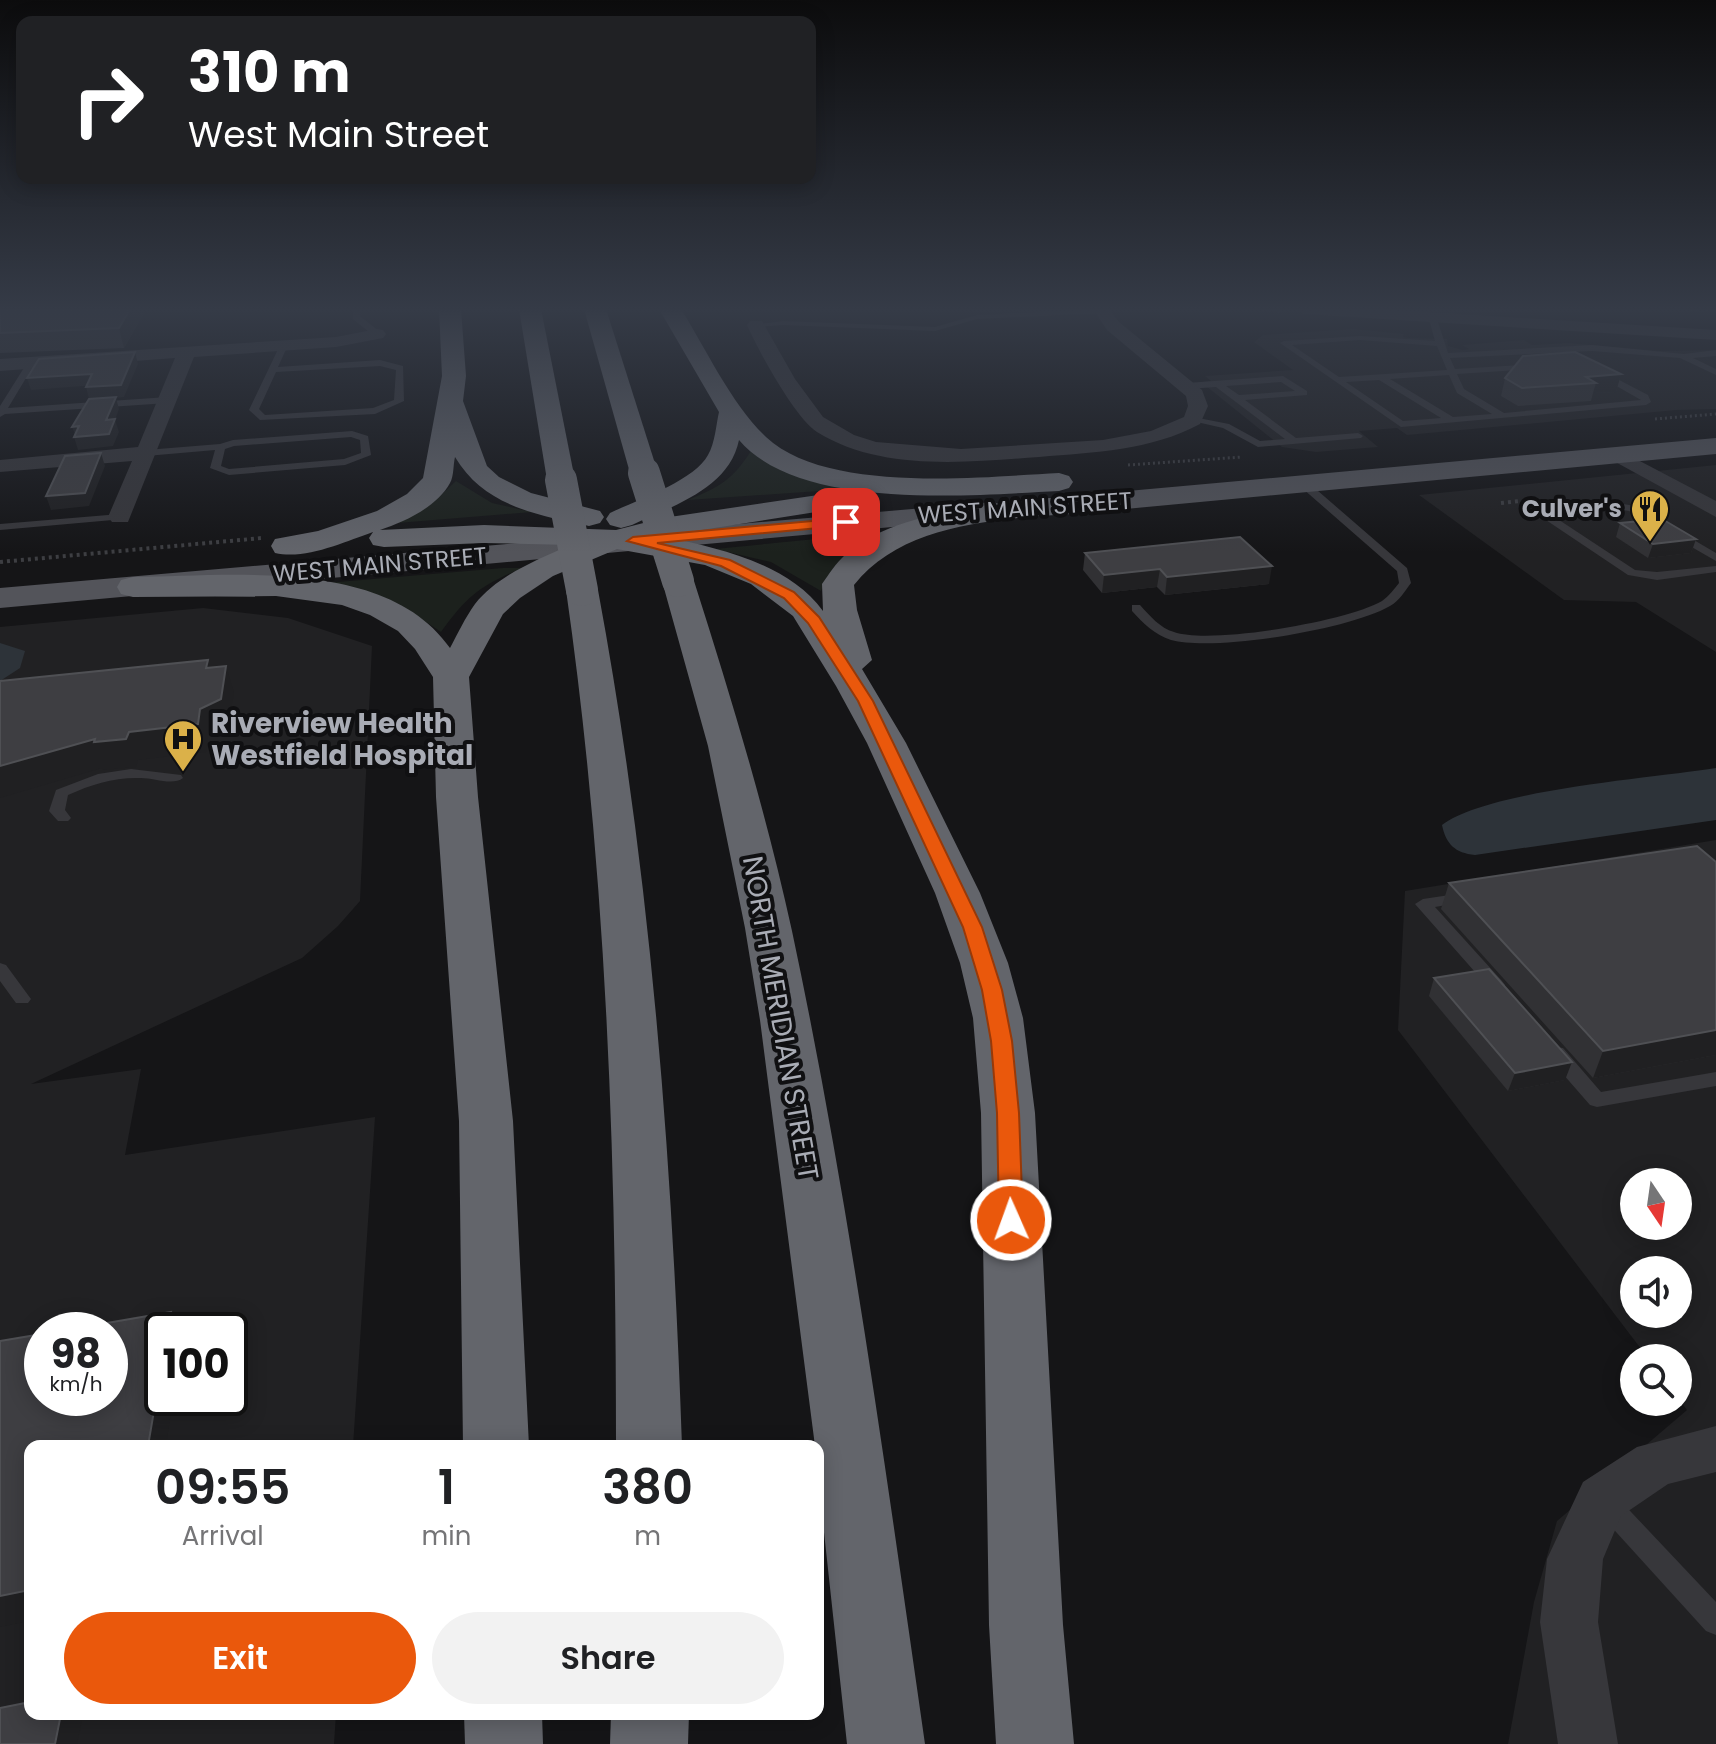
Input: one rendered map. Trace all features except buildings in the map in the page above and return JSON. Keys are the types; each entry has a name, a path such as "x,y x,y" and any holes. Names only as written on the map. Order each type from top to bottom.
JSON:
{"highway":[{"path":"286,546 324,539 375,522 425,494 440,474 441,450 452,390"},
{"path":"545,390 561,480 604,539 612,765 630,951 643,1222 649,1440"},
{"name":"NORTH MERIDIAN STREET","path":"619,390 727,746 768,928 837,1359 886,1744"},
{"path":"719,390 732,412 766,451 810,470 862,482 1112,491"},
{"path":"451,402 460,421 468,455 475,469 487,480 604,539 663,527 820,514"},
{"path":"496,1440 486,1121 457,797 451,677 489,609 508,591 530,575 604,539 708,473 722,456 732,412"},
{"path":"866,701 837,594 842,575 865,551 900,534 946,522 1112,491"},
{"path":"384,538 464,533 604,539 726,563 789,595 814,620 866,701 972,927 992,990 1002,1041 1008,1113 1026,1625 1035,1744"},
{"path":"133,587 284,587 356,600 387,610 412,625 426,639 451,677"},
{"path":"503,1720 504,1744"},
{"path":"649,1744 650,1720"}],"main road":[{"name":"WEST MAIN STREET","path":"0,598 427,561 820,514 1112,491 1716,431"},
{"name":"WEST MAIN STREET","path":"1112,491 1306,486 1716,446"},
{"name":"WEST MAIN STREET","path":"0,573 384,538 604,539"}],"street":[{"path":"120,517 172,390"},
{"path":"797,390 818,425 835,435 880,447 944,455 1095,447 1154,438 1176,431 1193,420 1198,406 1191,390"},
{"path":"0,466 146,453"},
{"path":"1617,455 1716,510"},
{"path":"1588,1744 1569,1622 1575,1559 1602,1499 1655,1464 1716,1449"}],"lane":[{"path":"1,413 15,390"},
{"path":"263,390 254,410 263,418 375,411 399,401 399,390"},
{"path":"1227,390 1294,441"},
{"path":"1237,398 1304,393 1300,390"},
{"path":"1353,390 1401,424 1646,402 1645,397 1633,390"},
{"path":"1403,390 1451,420"},
{"path":"1460,390 1502,416"},
{"path":"1,413 168,400"},
{"path":"1193,420 1226,426 1258,444 1358,436"},
{"path":"146,453 352,434 365,438 366,455 345,462 229,472 215,468 221,447"},
{"path":"1136,608 1159,631 1194,640 1318,624 1356,616 1388,602 1405,583 1403,570 1306,486"},
{"path":"1716,558 1632,508 1603,504 1536,510 1632,573 1657,576 1716,569"},
{"path":"0,527 120,517"},
{"path":"63,818 57,811 61,793 89,778 148,772 176,778"},
{"path":"1484,895 1423,904 1505,996"},
{"path":"0,969 22,999"},
{"path":"1546,1042 1597,1100 1716,1079"},
{"path":"1602,1499 1716,1622"}],"shaded area":[{"path":"1211,390 1716,390 1716,409 1407,435 1397,428 1359,431 1378,447 1316,452 1282,447"},
{"path":"751,451 863,488 688,500 725,481"},
{"path":"1716,465 1716,652 1636,602 1564,600 1419,495"},
{"path":"456,481 492,503 532,512 397,523 430,505"},
{"path":"885,534 864,543 838,562 821,591 771,562 715,549"},
{"path":"522,568 476,593 441,632 399,604 326,583"},
{"path":"203,608 288,618 372,646 360,901 338,926 302,958 31,1084 141,1069 125,1155 375,1117 353,1440 24,1440 24,1720 336,1720 334,1744 0,1744 0,627"},
{"path":"0,643 25,651 20,668 0,681"},
{"path":"1716,768 1716,820 1475,855 1452,846 1442,825 1464,813 1532,794"},
{"path":"1716,840 1716,1744 1508,1744 1534,1602 1557,1521 1680,1416 1692,1416 1692,1344 1637,1344 1625,1328 1692,1328 1692,1256 1620,1256 1620,1321 1398,1030 1405,891"}],"place":[{"name":"Culver's","path":"1650,543"},
{"name":"Riverview Health Westfield Hospital","path":"183,773"}],"route":[{"path":"846,522 633,541 706,556 744,569 789,595 814,620 866,701 972,927 984,960 1002,1041 1011,1220"}]}
